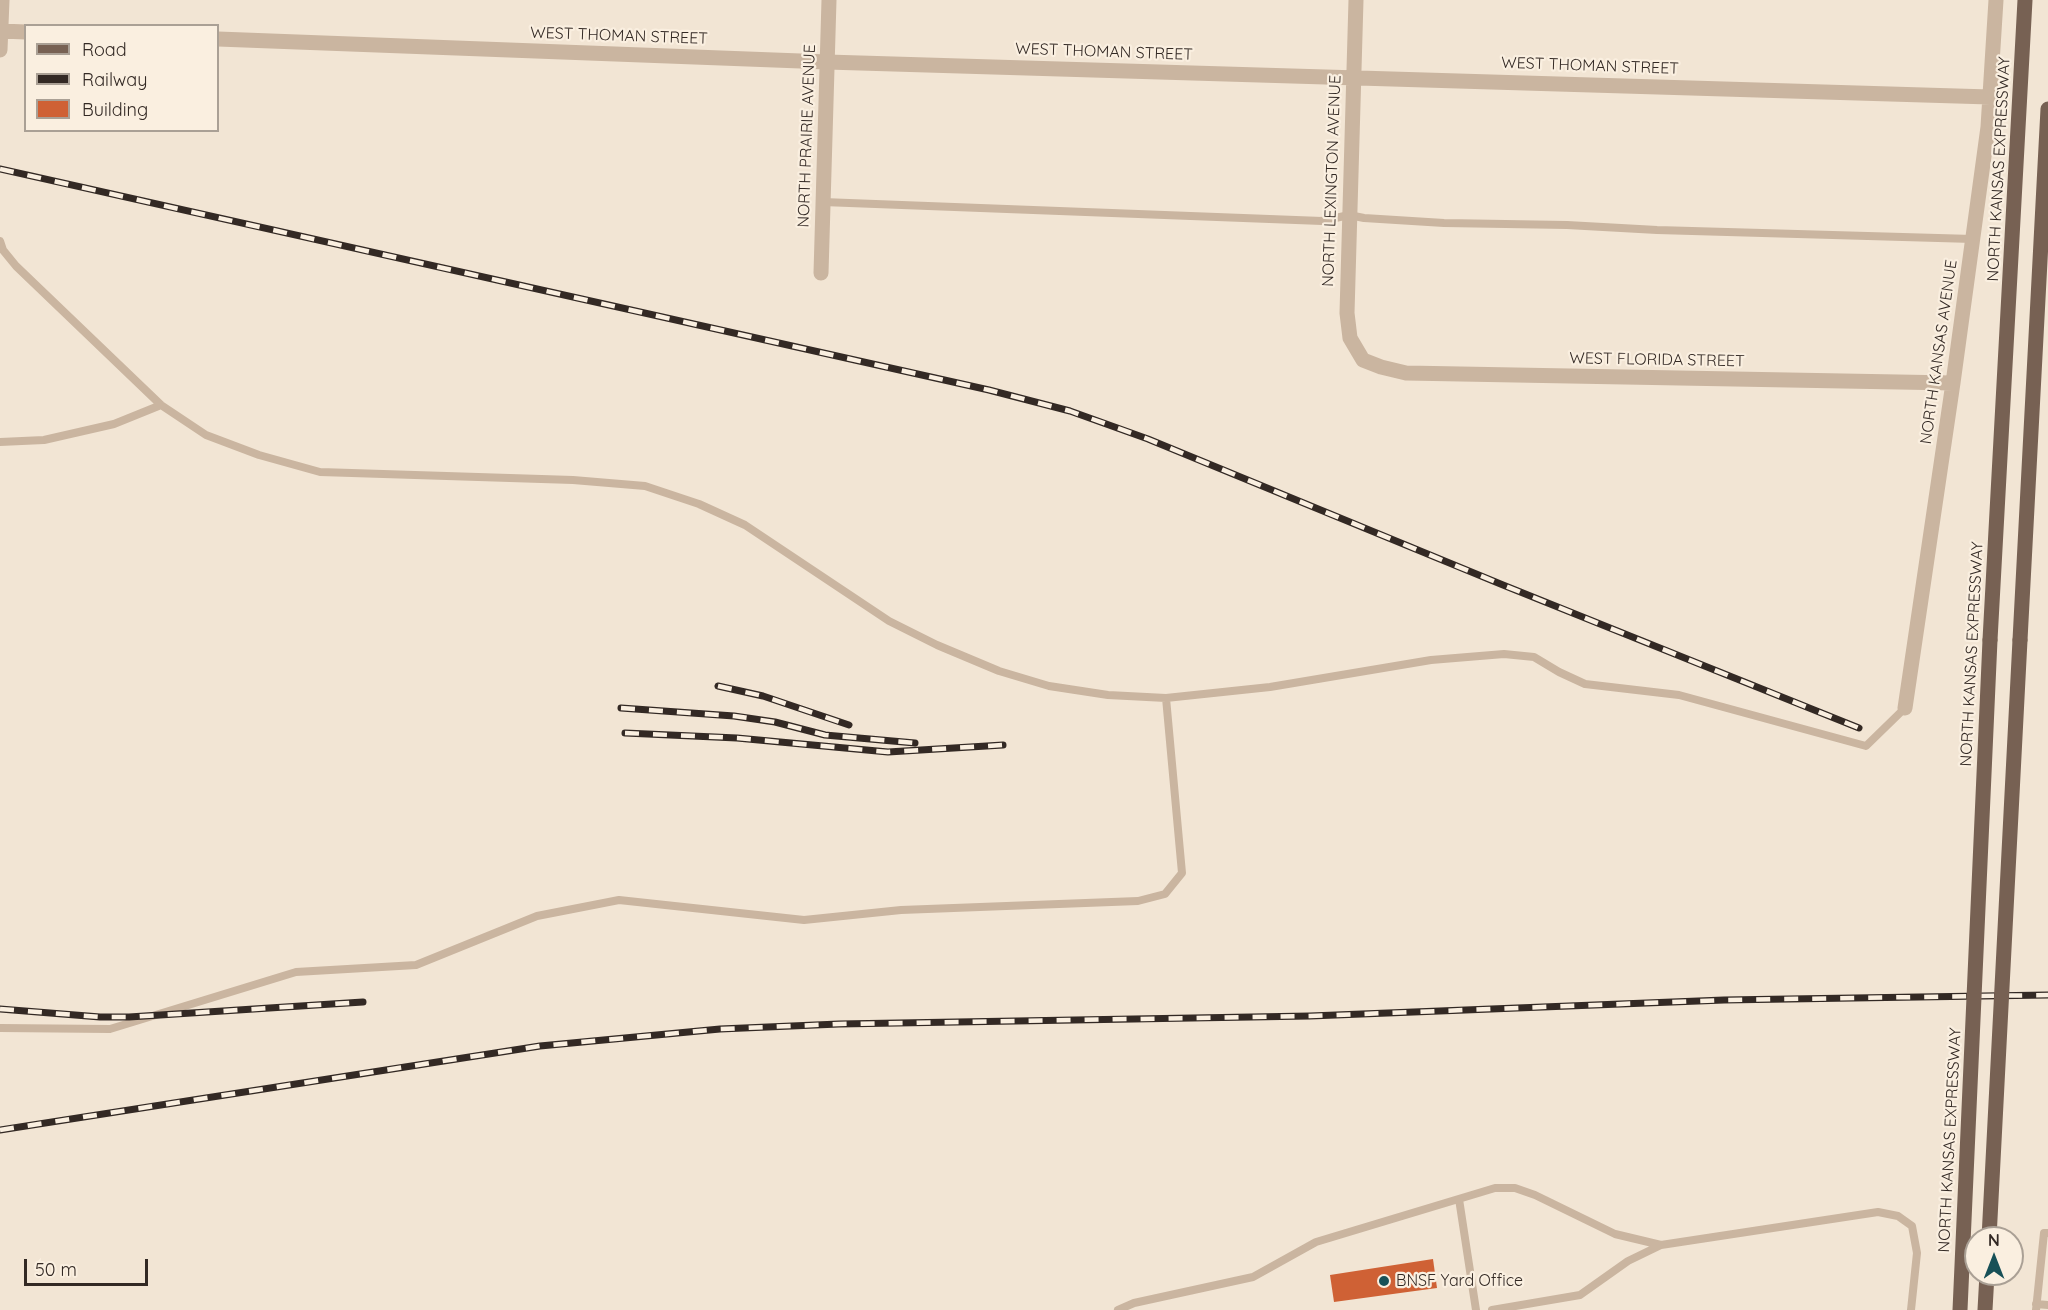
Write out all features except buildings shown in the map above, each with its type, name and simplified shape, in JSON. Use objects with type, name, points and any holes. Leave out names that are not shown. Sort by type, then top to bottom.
[{"type":"main road","name":"NORTH KANSAS EXPRESSWAY","points":[[1960,1310],[1990,640],[2025,0]]},
{"type":"main road","points":[[1990,1226],[2048,109]]},
{"type":"main road","points":[[1985,1310],[1986,1286]]},
{"type":"street","points":[[0,50],[2,0]]},
{"type":"street","name":"NORTH PRAIRIE AVENUE","points":[[821,273],[829,0]]},
{"type":"street","name":"NORTH LEXINGTON AVENUE","points":[[1356,0],[1347,313],[1350,338],[1363,360]]},
{"type":"street","name":"NORTH KANSAS AVENUE","points":[[1905,708],[1973,239],[1990,97],[1996,0]]},
{"type":"street","points":[[2,31],[24,32]]},
{"type":"street","name":"WEST THOMAN STREET","points":[[219,39],[827,62],[1990,97]]},
{"type":"street","name":"WEST FLORIDA STREET","points":[[1363,360],[1406,373],[1953,383]]},
{"type":"lane","points":[[824,202],[1322,221],[1349,215],[1444,223],[1973,239]]},
{"type":"lane","points":[[0,241],[3,250],[16,266],[161,405],[206,435],[259,455],[320,472],[573,480],[645,486],[699,504],[745,525],[889,621],[937,645],[999,671],[1049,686],[1108,695],[1166,698],[1269,687],[1431,660],[1504,654],[1534,657],[1558,672],[1585,684],[1679,695],[1866,746],[1905,708]]},
{"type":"lane","points":[[0,442],[44,440],[114,424],[161,405]]},
{"type":"lane","points":[[0,1028],[110,1029],[296,972],[416,965],[537,916],[619,900],[804,920],[901,910],[1138,901],[1165,894],[1182,873],[1166,698]]},
{"type":"lane","points":[[1118,1310],[1134,1303],[1253,1276],[1316,1242],[1495,1188],[1515,1188],[1535,1195],[1615,1234],[1661,1245]]},
{"type":"lane","points":[[1459,1199],[1476,1310]]},
{"type":"lane","points":[[1492,1310],[1580,1295],[1628,1261],[1661,1245],[1878,1212],[1898,1216],[1912,1226],[1917,1253],[1911,1310]]},
{"type":"lane","points":[[2048,1233],[2044,1233],[2036,1307],[2048,1305]]},
{"type":"railway","points":[[0,169],[989,390],[1070,411],[1148,439],[1859,728]]},
{"type":"railway","points":[[718,686],[763,696],[849,725]]},
{"type":"railway","points":[[621,708],[734,716],[775,722],[825,735],[915,743]]},
{"type":"railway","points":[[625,733],[737,738],[888,752],[1003,745]]},
{"type":"railway","points":[[0,1130],[540,1046],[720,1029],[839,1024],[1310,1016],[1724,1000],[2048,995]]},
{"type":"railway","points":[[0,1009],[129,1017],[363,1002]]},
{"type":"place","name":"BNSF Yard Office","points":[[1384,1281]]}]
